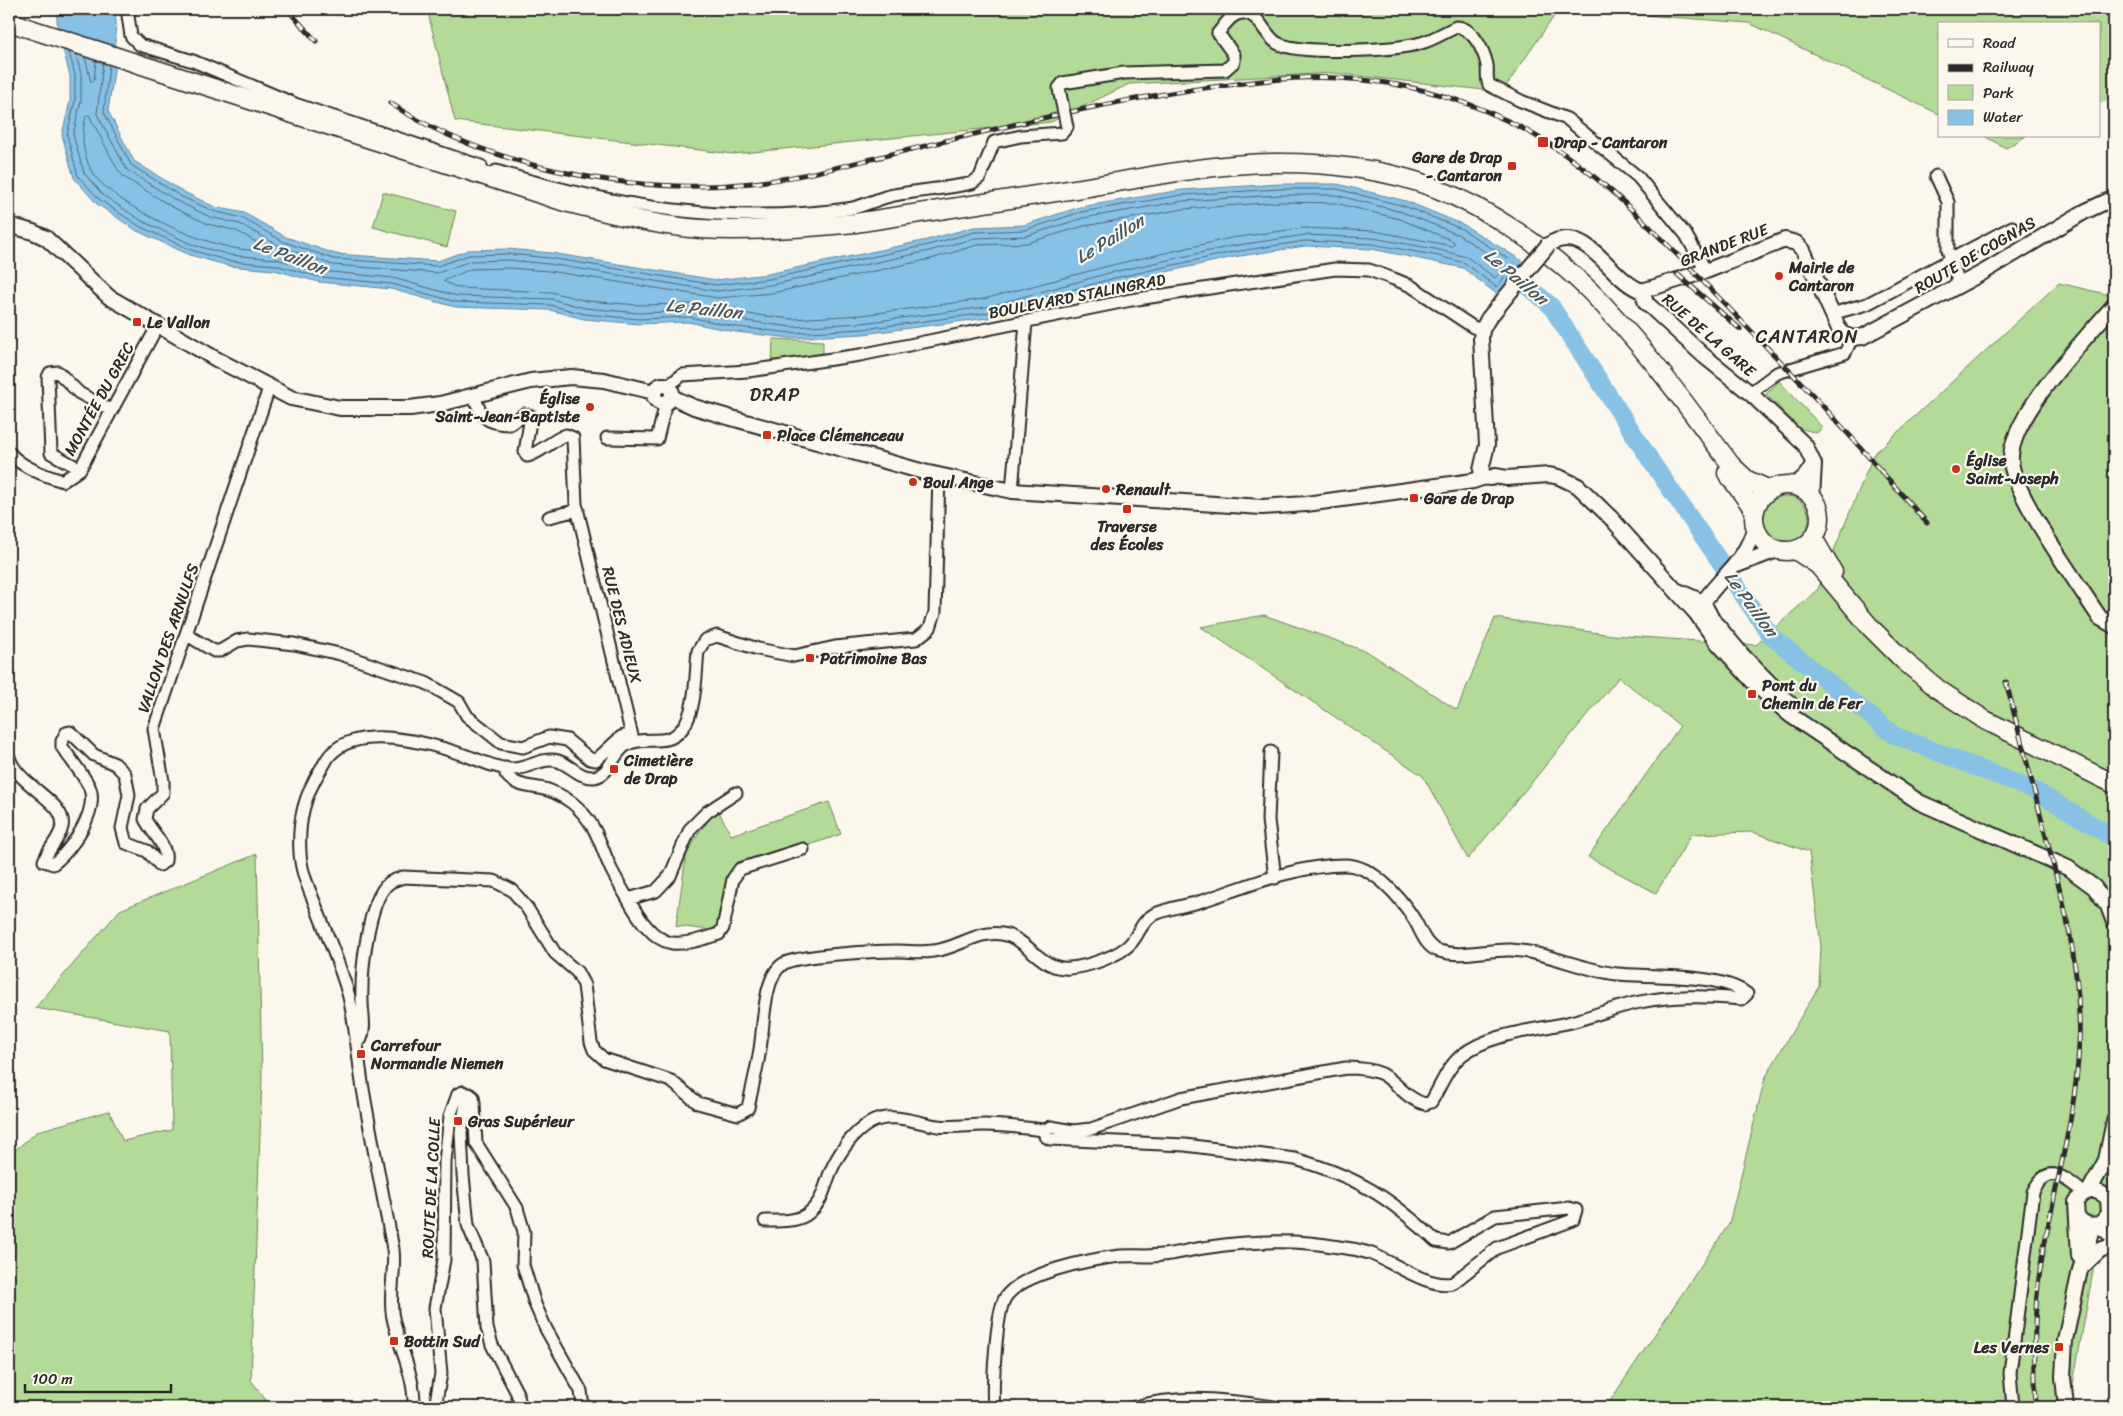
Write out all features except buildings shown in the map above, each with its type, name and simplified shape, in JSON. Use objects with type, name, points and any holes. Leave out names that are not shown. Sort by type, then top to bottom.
[{"type":"main road","points":[[9,22],[49,38],[564,209],[659,231],[696,235],[793,235],[855,230],[1225,173],[1305,171],[1347,175],[1413,186],[1454,197],[1484,213],[1530,242],[1562,267],[1588,290],[1642,347],[1731,466],[1747,480],[1770,490]]},
{"type":"main road","points":[[9,28],[49,38]]},
{"type":"main road","points":[[1413,186],[1475,215],[1500,230],[1541,259],[1583,294],[1637,353],[1754,524],[1763,541],[1772,551],[1795,550],[1813,538],[1818,528],[1820,517],[1812,497],[1799,488],[1791,486],[1770,490],[1763,496],[1754,524]]},
{"type":"main road","points":[[1813,538],[1833,573],[1877,623],[1909,656],[1945,685],[1991,716],[2114,777]]},
{"type":"main road","points":[[1795,550],[1818,565],[1871,628],[1903,660],[1939,690],[1985,720],[2114,784]]},
{"type":"street","points":[[127,9],[130,36],[135,43],[193,61],[295,104],[549,187],[659,210],[772,215],[861,207],[879,198],[972,182],[980,177],[994,142],[1021,136],[1062,133],[1066,127],[1060,94],[1060,85],[1063,83],[1124,73],[1225,70],[1234,62],[1234,55],[1218,33],[1234,14],[1246,12],[1253,16],[1277,43],[1304,48],[1357,51],[1381,50],[1422,43],[1456,27],[1462,27],[1471,34],[1480,47],[1486,64],[1489,85],[1521,101],[1567,119],[1638,177],[1686,235],[1706,272]]},
{"type":"street","points":[[1936,176],[1948,202],[1948,250],[1959,284]]},
{"type":"street","name":"ROUTE DE COGNAS","points":[[1852,338],[1862,337],[1982,273],[2084,212],[2114,198]]},
{"type":"street","points":[[9,225],[46,238],[109,296],[158,325],[269,388],[291,398],[313,403],[357,409],[410,408],[474,396],[531,381],[571,377],[604,380],[654,392],[660,385],[669,395],[694,407],[939,476],[1012,491],[1262,507],[1306,504],[1459,482],[1489,469],[1520,476],[1559,477],[1578,486],[1610,517],[1674,588],[1699,608],[1820,734]]},
{"type":"street","points":[[1831,314],[1867,304],[2012,227]]},
{"type":"street","name":"RUE DE LA GARE","points":[[1485,324],[1548,245],[1561,238],[1579,241],[1630,286],[1642,291],[1646,303],[1704,356],[1750,393],[1805,445],[1814,464]]},
{"type":"street","name":"GRANDE RUE","points":[[1642,291],[1706,272],[1785,240],[1796,243],[1803,250],[1841,333],[1852,338]]},
{"type":"street","name":"BOULEVARD STALINGRAD","points":[[669,395],[682,375],[748,371],[860,355],[1131,300],[1335,269],[1369,270],[1394,279],[1411,286],[1473,327],[1485,324]]},
{"type":"street","points":[[2114,305],[2046,386],[2015,439],[2010,460],[2017,486],[2077,582],[2100,618],[2114,626]]},
{"type":"street","points":[[1012,491],[1026,322]]},
{"type":"street","points":[[1485,324],[1489,469]]},
{"type":"street","name":"MONTÉE DU GREC","points":[[9,452],[27,466],[47,477],[63,481],[80,468],[158,325]]},
{"type":"street","points":[[1750,393],[1777,373],[1845,353],[1852,338]]},
{"type":"street","points":[[80,468],[51,453],[48,377],[50,373],[58,372],[78,393],[111,410]]},
{"type":"street","name":"VALLON DES ARNULFS","points":[[9,757],[18,775],[58,808],[62,817],[63,826],[59,836],[44,861],[53,864],[64,856],[82,829],[92,796],[89,786],[62,747],[62,740],[66,733],[70,732],[94,755],[115,764],[124,774],[130,795],[122,828],[126,843],[148,851],[160,865],[165,861],[166,856],[162,844],[145,819],[147,809],[163,792],[164,781],[154,729],[269,388]]},
{"type":"street","points":[[607,438],[657,438],[669,395]]},
{"type":"street","name":"RUE DES ADIEUX","points":[[474,396],[479,412],[486,420],[510,424],[524,414],[531,416],[524,452],[527,456],[532,456],[556,438],[571,435],[574,438],[574,472],[579,513],[632,738]]},
{"type":"street","points":[[1791,486],[1808,474],[1814,464]]},
{"type":"street","points":[[1812,497],[1814,464]]},
{"type":"street","points":[[187,635],[214,651],[220,652],[237,641],[248,639],[294,644],[340,654],[419,680],[459,702],[467,716],[501,743],[523,747],[549,737],[567,740],[590,759],[596,760],[621,737],[667,739],[674,736],[684,725],[692,710],[698,651],[700,644],[711,636],[724,637],[758,649],[794,656],[835,647],[916,639],[924,634],[930,628],[935,612],[939,476]]},
{"type":"street","points":[[549,517],[579,513]]},
{"type":"street","points":[[1737,565],[1754,524]]},
{"type":"street","points":[[1699,608],[1713,587],[1737,565],[1772,551]]},
{"type":"street","points":[[1713,587],[1715,613],[1727,637]]},
{"type":"street","points":[[1699,608],[1716,641],[1756,685],[1790,715],[1919,802],[2068,868],[2094,887],[2108,906],[2114,922]]},
{"type":"street","name":"ROUTE DE LA COLLE","points":[[414,1407],[412,1380],[392,1316],[394,1256],[349,999],[342,973],[303,873],[300,855],[300,818],[310,786],[330,754],[340,746],[351,741],[379,738],[428,744],[506,768]]},
{"type":"street","points":[[632,738],[621,748],[605,771],[596,776],[582,775],[565,764],[552,760],[512,769],[506,768],[506,774],[513,781],[532,788],[547,790],[564,797],[577,807],[596,832],[610,868],[628,899],[651,932],[671,943],[686,942],[719,934],[723,928],[733,879],[740,869],[803,849]]},
{"type":"street","points":[[1271,752],[1268,820],[1275,878]]},
{"type":"street","points":[[628,899],[656,891],[670,876],[690,829],[707,812],[736,793]]},
{"type":"street","points":[[356,1041],[361,1039],[364,1031],[362,1001],[364,952],[371,920],[382,891],[390,882],[403,877],[494,881],[512,890],[527,908],[555,952],[577,972],[584,985],[591,1042],[594,1050],[604,1058],[671,1082],[698,1104],[738,1114],[748,1108],[760,1047],[767,994],[774,974],[784,964],[815,956],[897,950],[934,951],[978,936],[993,933],[1016,938],[1045,963],[1066,969],[1078,967],[1098,962],[1126,947],[1149,917],[1275,878],[1302,871],[1348,865],[1368,872],[1397,896],[1414,918],[1427,943],[1437,951],[1458,953],[1511,950],[1617,974],[1675,975],[1725,984],[1739,987],[1746,994],[1742,999],[1702,995],[1640,1002],[1568,1023],[1520,1032],[1476,1046],[1461,1055],[1443,1078],[1431,1102],[1425,1104],[1404,1094],[1381,1074],[1370,1070],[1346,1068],[1181,1098],[1091,1129],[1073,1131],[1051,1126],[1045,1130],[985,1125],[938,1126],[918,1120],[890,1118],[872,1122],[858,1132],[845,1147],[830,1173],[820,1202],[814,1208],[805,1215],[794,1219],[765,1220]]},
{"type":"street","points":[[466,1093],[473,1097],[476,1143],[517,1208],[522,1220],[524,1232],[523,1265],[535,1304],[546,1329],[582,1391],[583,1407]]},
{"type":"street","name":"ROUTE DE LA COLLE","points":[[435,1407],[441,1374],[435,1308],[444,1260],[445,1161],[452,1104],[458,1094],[466,1093],[466,1106],[461,1132],[468,1225],[483,1261],[489,1336],[521,1407]]},
{"type":"street","points":[[2106,1160],[2083,1195],[2076,1214],[2079,1219],[2088,1225],[2096,1225],[2112,1220],[2108,1199],[2106,1160],[2114,1121]]},
{"type":"street","points":[[994,1407],[992,1386],[1003,1304],[1016,1287],[1035,1277],[1073,1266],[1120,1256],[1163,1255],[1203,1248],[1273,1241],[1337,1246],[1368,1253],[1423,1279],[1448,1284],[1453,1283],[1497,1248],[1573,1220],[1576,1214],[1576,1210],[1570,1208],[1495,1216],[1448,1243],[1442,1243],[1436,1241],[1406,1213],[1371,1188],[1339,1173],[1303,1161],[1185,1145],[1050,1139],[1045,1136],[1045,1130]]},
{"type":"street","points":[[2013,1407],[2010,1373],[2033,1192],[2038,1181],[2044,1176],[2054,1174],[2063,1176],[2083,1195]]},
{"type":"street","points":[[2083,1195],[2099,1192],[2108,1199]]},
{"type":"street","points":[[2079,1219],[2080,1270]]},
{"type":"street","points":[[2096,1225],[2114,1240]]},
{"type":"street","points":[[2066,1407],[2063,1356],[2080,1270],[2096,1225]]},
{"type":"street","points":[[2080,1270],[2100,1250],[2114,1245]]},
{"type":"street","points":[[1135,1407],[1152,1402],[1186,1399],[1225,1400],[1274,1407]]},
{"type":"green space","points":[[427,9],[1559,9],[1502,92],[1333,73],[1129,84],[1051,122],[733,154],[455,121]]},
{"type":"green space","points":[[1564,9],[2114,9],[2114,98],[2100,103],[2100,22],[1938,22],[1938,114],[1749,23]]},
{"type":"green space","points":[[1988,138],[2023,138],[2006,148]]},
{"type":"green space","points":[[383,192],[456,211],[447,247],[373,227]]},
{"type":"green space","points":[[2059,283],[2114,296],[2114,1152],[2069,1407],[1606,1407],[1729,1224],[1765,1078],[1819,986],[1821,946],[1809,852],[1753,832],[1692,834],[1656,893],[1588,857],[1680,726],[1619,677],[1468,859],[1423,776],[1201,627],[1264,615],[1368,652],[1457,710],[1495,618],[1612,635],[1756,645],[1818,589],[1874,454]]},
{"type":"green space","points":[[773,339],[823,341],[823,356],[772,363]]},
{"type":"green space","points":[[1779,381],[1822,427],[1817,433],[1799,428],[1766,394]]},
{"type":"green space","points":[[1786,496],[1799,500],[1805,506],[1809,519],[1805,532],[1799,538],[1786,542],[1773,538],[1767,532],[1763,519],[1767,506],[1773,500]]},
{"type":"green space","points":[[829,802],[841,834],[758,858],[731,869],[718,931],[676,926],[686,856],[699,832],[718,810],[731,835]]},
{"type":"green space","points":[[257,854],[262,1078],[251,1380],[271,1407],[9,1407],[9,1155],[38,1131],[109,1111],[123,1141],[172,1130],[170,1031],[35,1008],[120,910]]},
{"type":"water","points":[[56,9],[114,9],[116,21],[114,71],[108,111],[134,161],[182,191],[215,207],[244,213],[286,237],[335,254],[438,261],[468,250],[508,249],[551,253],[716,280],[768,274],[927,240],[974,227],[1024,225],[1080,207],[1182,190],[1280,184],[1337,184],[1406,201],[1464,225],[1524,262],[1498,295],[1463,268],[1372,249],[1305,246],[1234,257],[1116,283],[988,318],[863,334],[791,338],[736,332],[688,322],[639,324],[584,319],[550,310],[455,307],[391,289],[319,282],[274,270],[229,266],[190,255],[137,231],[97,204],[74,178],[62,135],[70,101],[70,76],[58,29]]},
{"type":"waterway","name":"Le Paillon","points":[[1507,268],[1551,306],[1651,461],[1771,636],[1894,735],[2036,791],[2114,838]]},
{"type":"railway","points":[[287,9],[316,41]]},
{"type":"railway","points":[[390,103],[429,126],[472,145],[517,160],[564,172],[612,181],[707,186],[770,181],[805,175],[1060,114],[1144,97],[1186,91],[1297,78],[1382,82],[1425,91],[1467,104],[1508,121],[1539,138],[1595,177],[1671,248],[1782,363],[1885,476]]},
{"type":"railway","points":[[1677,274],[1740,329]]},
{"type":"railway","points":[[1881,471],[1927,523]]},
{"type":"railway","points":[[2006,682],[2063,902],[2073,955],[2079,1009],[2077,1073],[2069,1128],[2038,1282],[2035,1336],[2036,1407]]},
{"type":"place","name":"Drap - Cantaron","points":[[1543,142]]},
{"type":"place","name":"Gare de Drap - Cantaron","points":[[1512,166]]},
{"type":"place","name":"Mairie de Cantaron","points":[[1779,276]]},
{"type":"place","name":"Le Vallon","points":[[137,322]]},
{"type":"place","name":"Église Saint-Jean-Baptiste","points":[[590,407]]},
{"type":"place","name":"Place Clémenceau","points":[[767,435]]},
{"type":"place","name":"Église Saint-Joseph","points":[[1956,469]]},
{"type":"place","name":"Boul Ange","points":[[913,482]]},
{"type":"place","name":"Renault","points":[[1106,489]]},
{"type":"place","name":"Gare de Drap","points":[[1414,498]]},
{"type":"place","name":"Traverse des Écoles","points":[[1127,509]]},
{"type":"place","name":"Patrimoine Bas","points":[[810,658]]},
{"type":"place","name":"Pont du Chemin de Fer","points":[[1752,694]]},
{"type":"place","name":"Cimetière de Drap","points":[[614,769]]},
{"type":"place","name":"Carrefour Normandie Niemen","points":[[361,1054]]},
{"type":"place","name":"Gras Supérieur","points":[[458,1121]]},
{"type":"place","name":"Bottin Sud","points":[[394,1341]]},
{"type":"place","name":"Les Vernes","points":[[2059,1347]]},
{"type":"district","name":"CANTARON","points":[[1807,336]]},
{"type":"district","name":"DRAP","points":[[775,394]]}]
